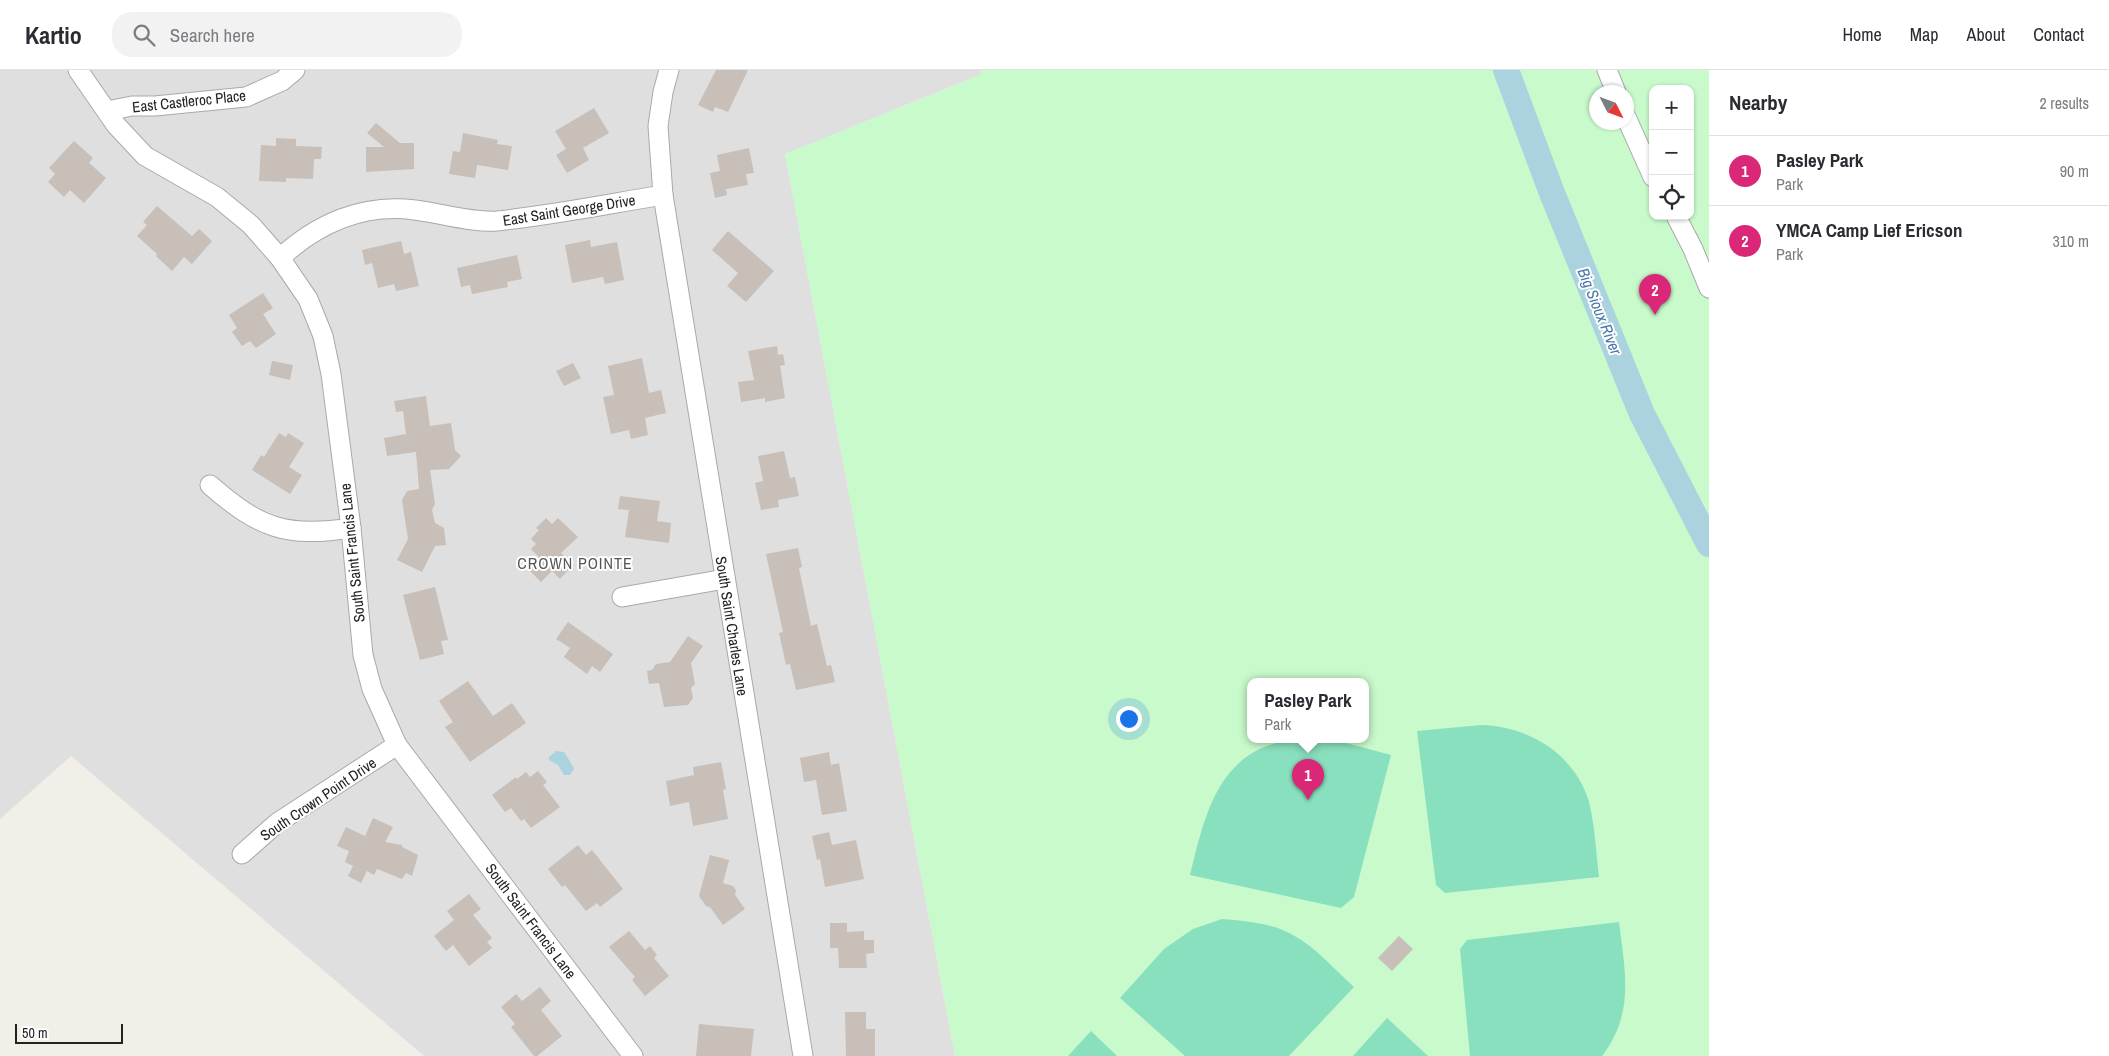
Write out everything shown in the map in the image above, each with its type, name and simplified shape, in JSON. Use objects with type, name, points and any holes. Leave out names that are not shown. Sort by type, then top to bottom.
[{"type":"street","name":"South Saint Francis Lane","points":[[78,70],[116,125],[145,156],[217,197],[251,225],[280,258],[308,299],[323,336],[331,374],[351,528],[363,656],[372,689],[397,745],[633,1056]]},
{"type":"street","name":"East Castleroc Place","points":[[107,110],[132,106],[155,106],[246,97],[282,80],[295,70]]},
{"type":"street","name":"South Saint Charles Lane","points":[[669,70],[663,92],[658,126],[663,195],[803,1056]]},
{"type":"street","points":[[1607,70],[1613,85]]},
{"type":"street","points":[[1632,130],[1652,175]]},
{"type":"street","name":"East Saint George Drive","points":[[280,258],[301,240],[338,219],[373,210],[413,209],[495,221],[663,195]]},
{"type":"street","points":[[1678,220],[1693,249],[1709,288]]},
{"type":"street","points":[[210,485],[232,504],[260,521],[291,531],[318,533],[351,528]]},
{"type":"street","points":[[622,597],[725,579]]},
{"type":"street","name":"South Crown Point Drive","points":[[242,854],[277,823],[397,745]]},
{"type":"shaded area","points":[[0,70],[982,70],[980,75],[785,154],[955,1056],[424,1056],[71,756],[0,819]]},
{"type":"green space","points":[[982,70],[1709,70],[1709,1056],[955,1056],[785,154],[980,75]]},
{"type":"green space","points":[[1481,725],[1516,731],[1532,737],[1561,757],[1573,770],[1589,802],[1599,877],[1445,893],[1436,885],[1417,731]]},
{"type":"green space","points":[[1276,743],[1346,743],[1391,755],[1354,897],[1341,908],[1190,875],[1203,825],[1216,793],[1236,766],[1249,755]]},
{"type":"green space","points":[[1222,919],[1266,925],[1291,934],[1316,952],[1354,987],[1289,1056],[1185,1056],[1120,998],[1164,949],[1193,929]]},
{"type":"green space","points":[[1619,922],[1625,975],[1623,1008],[1612,1040],[1602,1056],[1470,1056],[1460,949],[1467,940]]},
{"type":"green space","points":[[1387,1018],[1428,1056],[1353,1056]]},
{"type":"green space","points":[[1091,1031],[1117,1056],[1068,1056]]},
{"type":"water","points":[[556,751],[564,752],[571,763],[574,769],[570,775],[564,775],[558,765],[549,760],[549,757]]},
{"type":"building","points":[[716,70],[748,70],[728,112],[715,107],[713,112],[698,105]]},
{"type":"building","points":[[594,108],[609,133],[583,148],[589,160],[567,173],[556,155],[566,149],[555,131]]},
{"type":"building","points":[[376,123],[400,143],[414,143],[414,169],[366,172],[366,147],[384,147],[367,133]]},
{"type":"building","points":[[463,133],[498,140],[497,144],[512,146],[508,170],[477,165],[475,178],[449,174],[453,151],[460,152]]},
{"type":"building","points":[[276,138],[296,139],[296,146],[322,147],[321,159],[314,159],[313,179],[286,178],[286,182],[259,181],[261,145],[276,146]]},
{"type":"building","points":[[74,141],[93,158],[89,163],[106,178],[84,203],[70,190],[64,197],[48,182],[55,174],[49,168]]},
{"type":"building","points":[[749,148],[754,173],[746,174],[748,185],[726,189],[727,195],[715,198],[710,173],[720,171],[717,155]]},
{"type":"building","points":[[157,206],[192,236],[199,229],[212,241],[192,264],[184,257],[172,271],[137,236],[147,225],[143,222]]},
{"type":"building","points":[[728,231],[774,271],[746,302],[727,286],[738,273],[712,250]]},
{"type":"building","points":[[590,240],[591,247],[617,242],[624,280],[605,284],[603,277],[572,283],[565,245]]},
{"type":"building","points":[[401,241],[404,254],[411,252],[419,286],[396,291],[394,284],[378,288],[372,263],[365,265],[362,250]]},
{"type":"building","points":[[517,255],[522,279],[507,282],[508,287],[472,294],[470,285],[461,287],[457,268]]},
{"type":"building","points":[[263,293],[273,308],[263,314],[276,334],[256,348],[250,341],[242,346],[232,332],[237,328],[229,315]]},
{"type":"building","points":[[777,346],[778,355],[783,354],[785,365],[780,366],[785,398],[765,402],[765,398],[741,402],[738,382],[754,380],[748,351]]},
{"type":"building","points":[[642,358],[649,393],[661,390],[666,413],[645,418],[648,435],[631,439],[629,430],[611,434],[603,397],[614,395],[608,366]]},
{"type":"building","points":[[272,361],[293,365],[290,380],[269,375]]},
{"type":"building","points":[[573,363],[581,378],[564,386],[556,371]]},
{"type":"building","points":[[426,396],[430,426],[451,423],[455,450],[461,456],[449,469],[430,470],[435,504],[432,510],[435,523],[444,528],[446,545],[435,546],[422,572],[397,560],[408,539],[402,500],[407,491],[419,489],[416,452],[387,456],[384,438],[406,434],[403,411],[396,412],[394,401]]},
{"type":"building","points":[[279,433],[286,437],[288,433],[304,443],[289,467],[302,475],[290,494],[252,470],[261,455],[264,457]]},
{"type":"building","points":[[784,451],[790,478],[795,477],[799,496],[778,500],[779,507],[761,510],[755,483],[763,481],[758,456]]},
{"type":"building","points":[[620,496],[660,501],[657,521],[671,523],[669,543],[625,537],[629,510],[618,509]]},
{"type":"building","points":[[546,518],[552,524],[558,518],[578,537],[561,553],[573,565],[560,579],[552,571],[541,582],[528,569],[539,557],[531,549],[536,544],[531,539],[539,530],[536,528]]},
{"type":"building","points":[[798,548],[802,567],[799,568],[811,626],[817,624],[827,666],[831,665],[835,682],[796,690],[790,664],[786,665],[779,633],[783,632],[766,554]]},
{"type":"building","points":[[435,587],[448,640],[441,641],[444,654],[420,660],[403,595]]},
{"type":"building","points":[[568,622],[613,654],[600,672],[592,666],[587,674],[564,657],[570,648],[556,639]]},
{"type":"building","points":[[688,636],[703,646],[691,663],[695,684],[691,688],[693,698],[688,705],[664,707],[659,683],[649,684],[647,671],[652,670],[656,664],[670,662]]},
{"type":"building","points":[[468,681],[493,716],[512,703],[526,723],[470,762],[445,727],[453,722],[439,701]]},
{"type":"building","points":[[829,752],[831,765],[839,763],[847,811],[822,815],[816,780],[804,782],[800,758]]},
{"type":"building","points":[[721,762],[726,789],[723,790],[728,819],[693,826],[689,802],[670,806],[666,781],[694,775],[693,767]]},
{"type":"building","points":[[538,771],[547,782],[543,785],[560,807],[531,828],[524,819],[521,821],[511,808],[505,812],[492,795],[516,777],[517,779],[526,772],[530,777]]},
{"type":"building","points":[[373,818],[393,827],[385,842],[402,845],[402,847],[418,855],[412,876],[406,873],[402,879],[377,869],[374,875],[367,871],[361,883],[348,876],[353,866],[345,862],[349,851],[337,846],[346,827],[365,836]]},
{"type":"building","points":[[829,832],[832,845],[856,840],[864,879],[825,887],[820,859],[817,860],[812,836]]},
{"type":"building","points":[[578,845],[586,855],[592,850],[623,889],[600,907],[597,903],[586,911],[565,885],[562,887],[548,869]]},
{"type":"building","points":[[710,855],[729,860],[723,883],[733,886],[736,890],[735,895],[745,909],[723,925],[699,896]]},
{"type":"building","points":[[469,894],[481,909],[473,915],[492,938],[487,942],[492,948],[469,966],[453,945],[446,951],[434,936],[454,920],[447,911]]},
{"type":"building","points":[[830,923],[847,923],[847,932],[864,931],[864,940],[874,940],[874,953],[866,954],[867,968],[839,968],[838,948],[830,948]]},
{"type":"building","points":[[629,931],[645,950],[650,946],[657,955],[654,958],[669,976],[645,996],[632,980],[635,977],[609,947]]},
{"type":"building","points":[[1399,936],[1413,949],[1392,971],[1378,958]]},
{"type":"building","points":[[540,987],[551,1001],[541,1010],[562,1036],[537,1056],[534,1056],[511,1027],[515,1024],[501,1007],[516,994],[522,1001]]},
{"type":"building","points":[[845,1012],[866,1012],[866,1029],[875,1029],[875,1056],[846,1056]]},
{"type":"building","points":[[699,1024],[754,1029],[751,1056],[696,1056]]},
{"type":"waterway","name":"Big Sioux River","points":[[1506,70],[1552,193],[1642,414],[1709,544]]},
{"type":"place","name":"YMCA Camp Lief Ericson","points":[[1655,315]]},
{"type":"place","name":"Pasley Park","points":[[1308,800]]},
{"type":"district","name":"CROWN POINTE","points":[[575,563]]}]
